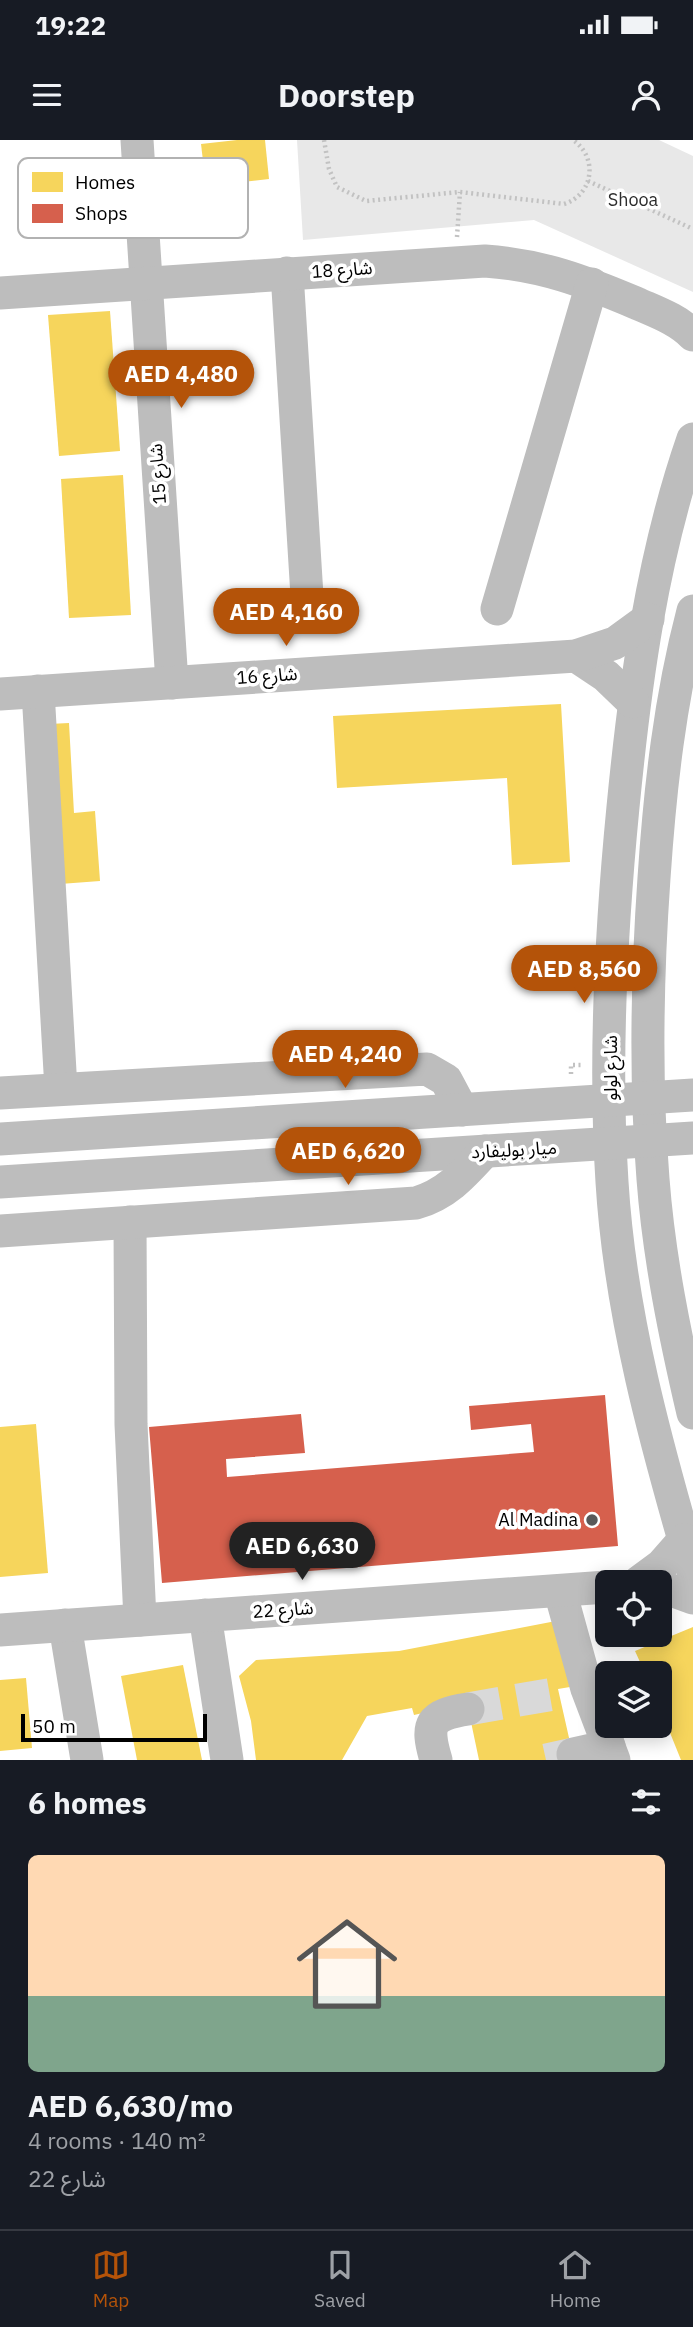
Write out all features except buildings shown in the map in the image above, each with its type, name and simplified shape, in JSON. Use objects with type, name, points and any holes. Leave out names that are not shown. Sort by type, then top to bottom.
[{"type":"street","name":"شارع 15","points":[[137,140],[138,158]]},
{"type":"street","name":"شارع 15","points":[[143,238],[172,683]]},
{"type":"street","name":"شارع 18","points":[[0,293],[454,262],[522,264],[558,271],[687,324]]},
{"type":"street","points":[[287,273],[307,596]]},
{"type":"street","points":[[497,609],[592,285]]},
{"type":"street","name":"شارع لولو","points":[[688,1556],[658,1448],[637,1355],[621,1261],[611,1144],[611,957],[633,702],[665,538],[693,439]]},
{"type":"street","name":"شارع لولو","points":[[693,611],[657,835],[649,950],[649,1098],[661,1249],[693,1413]]},
{"type":"street","name":"شارع 16","points":[[0,694],[576,656],[615,643],[648,619]]},
{"type":"street","points":[[576,656],[606,676],[633,702]]},
{"type":"street","points":[[38,691],[61,1090]]},
{"type":"street","points":[[0,1093],[427,1069],[446,1080],[463,1110]]},
{"type":"street","points":[[0,1139],[693,1095]]},
{"type":"street","name":"ميار بوليفارد","points":[[0,1182],[693,1138]]},
{"type":"street","points":[[0,1231],[416,1203],[430,1199],[455,1184],[485,1151]]},
{"type":"street","points":[[130,1222],[131,1424],[140,1620]]},
{"type":"street","points":[[654,1570],[662,1564],[688,1556]]},
{"type":"street","name":"شارع 22","points":[[0,1630],[595,1588]]},
{"type":"street","points":[[672,1590],[693,1598]]},
{"type":"street","points":[[560,1591],[573,1691],[612,1753]]},
{"type":"street","points":[[205,1615],[228,1760]]},
{"type":"street","points":[[65,1625],[86,1760]]},
{"type":"street","points":[[436,1760],[430,1734],[433,1722],[443,1714],[468,1709]]},
{"type":"street","points":[[573,1754],[612,1753]]},
{"type":"path","points":[[324,140],[328,169],[337,187],[366,201],[460,192],[564,204],[575,200],[584,192],[588,181],[589,167],[585,153],[573,140]]},
{"type":"path","points":[[588,181],[693,229]]},
{"type":"path","points":[[454,262],[460,192]]},
{"type":"green space","name":"Shooa","points":[[297,140],[659,140],[693,156],[693,292],[534,220],[303,240]]},
{"type":"tunnel","points":[[468,1709],[559,1693]]},
{"type":"tunnel","points":[[546,1760],[573,1754]]},
{"type":"place","name":"Al Madina","points":[[592,1520]]}]
